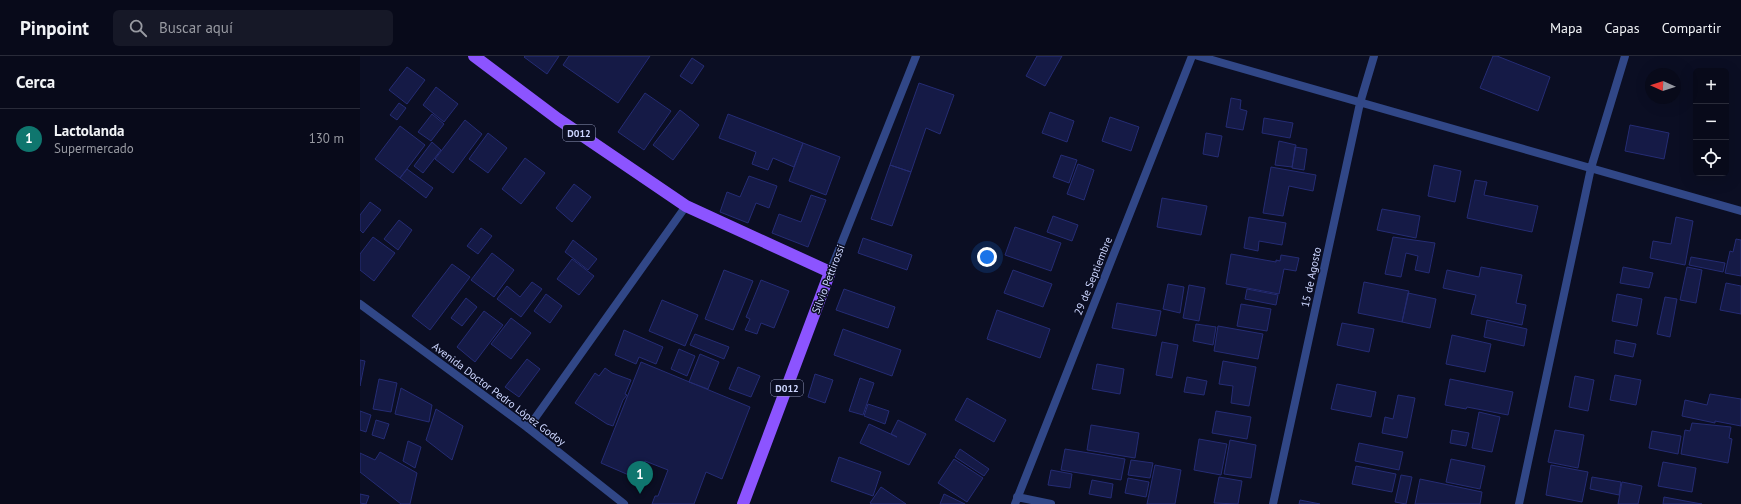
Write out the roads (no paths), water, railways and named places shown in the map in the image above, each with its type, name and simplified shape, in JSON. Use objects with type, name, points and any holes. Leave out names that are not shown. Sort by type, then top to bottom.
[{"type":"main road","name":"D012","points":[[474,56],[558,119],[686,206],[830,272]]},
{"type":"main road","name":"Silvio Pettirossi","points":[[743,504],[830,272]]},
{"type":"street","name":"Silvio Pettirossi","points":[[830,272],[916,56]]},
{"type":"street","name":"29 de Septiembre","points":[[1016,501],[1192,56]]},
{"type":"street","points":[[1198,56],[1741,211]]},
{"type":"street","name":"15 de Agosto","points":[[1273,504],[1360,103],[1374,56]]},
{"type":"street","points":[[1519,504],[1591,168],[1624,56]]},
{"type":"street","points":[[528,428],[686,206]]},
{"type":"street","name":"Avenida Doctor Pedro López Godoy","points":[[360,304],[528,428],[624,504]]},
{"type":"street","points":[[1016,501],[1051,504]]},
{"type":"place","name":"Lactolanda","points":[[640,494]]}]
